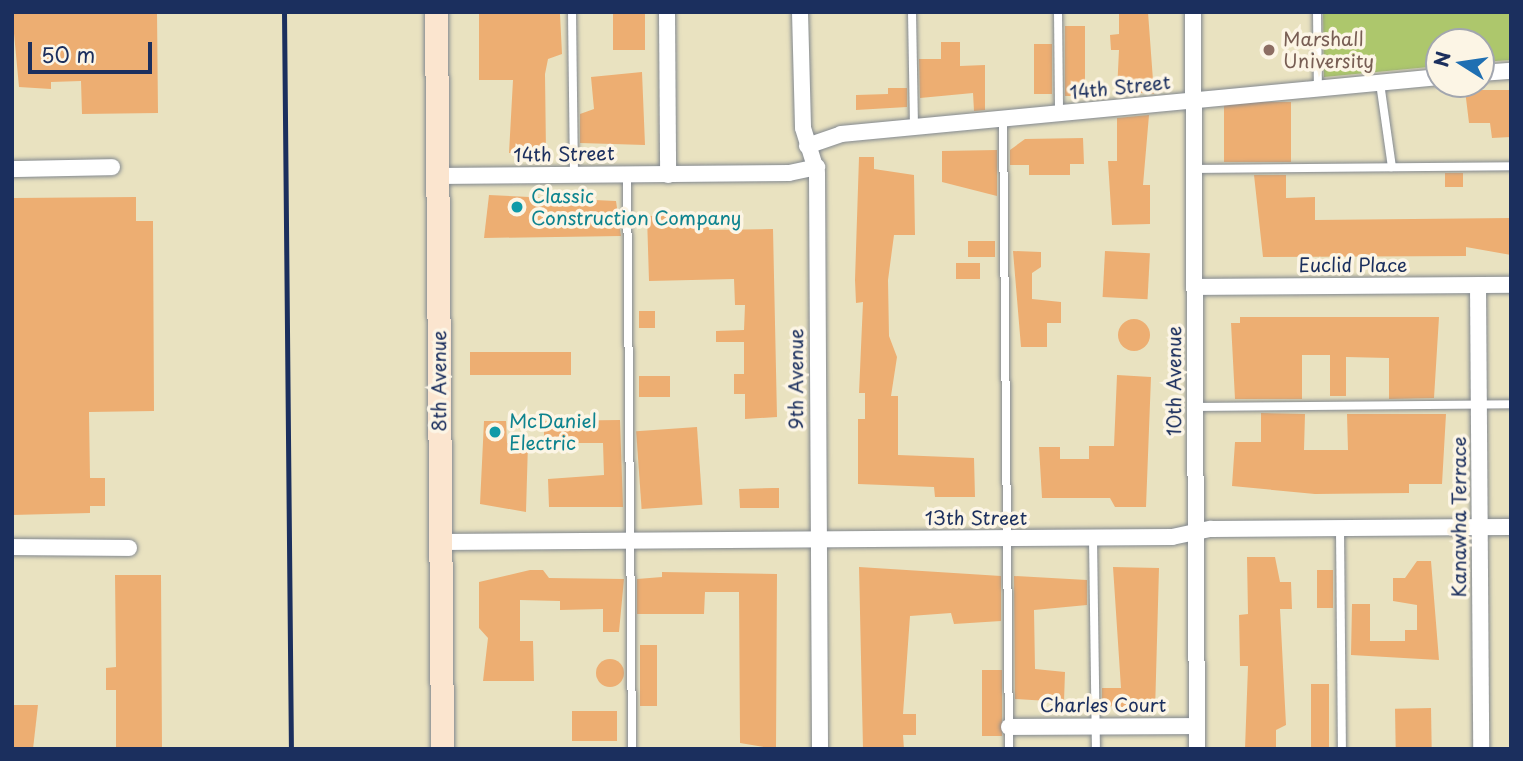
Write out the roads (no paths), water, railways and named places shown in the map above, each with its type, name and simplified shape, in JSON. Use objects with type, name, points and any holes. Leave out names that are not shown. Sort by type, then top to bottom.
[{"type":"main road","name":"8th Avenue","points":[[436,12],[442,749]]},
{"type":"street","points":[[667,12],[668,175]]},
{"type":"street","name":"9th Avenue","points":[[800,12],[807,146],[817,167],[820,749]]},
{"type":"street","name":"10th Avenue","points":[[1193,12],[1198,749]]},
{"type":"street","name":"14th Street","points":[[807,146],[841,134],[1425,78]]},
{"type":"street","points":[[12,169],[112,167]]},
{"type":"street","name":"14th Street","points":[[438,176],[668,175],[817,167]]},
{"type":"street","name":"Kanawha Terrace","points":[[1478,285],[1481,749]]},
{"type":"street","name":"Euclid Place","points":[[1195,287],[1511,285]]},
{"type":"street","name":"13th Street","points":[[440,542],[1093,538],[1196,532],[1511,527]]},
{"type":"street","points":[[12,547],[129,548]]},
{"type":"street","name":"Charles Court","points":[[1009,727],[1197,726]]},
{"type":"lane","points":[[572,12],[574,175]]},
{"type":"lane","points":[[912,12],[914,127]]},
{"type":"lane","points":[[1058,12],[1059,114]]},
{"type":"lane","points":[[1317,12],[1318,89]]},
{"type":"lane","points":[[1380,83],[1392,167]]},
{"type":"lane","points":[[1003,119],[1009,749]]},
{"type":"lane","points":[[1193,169],[1511,166]]},
{"type":"lane","points":[[627,174],[632,749]]},
{"type":"lane","points":[[1196,407],[1511,404]]},
{"type":"lane","points":[[1340,529],[1342,749]]},
{"type":"lane","points":[[1093,538],[1096,749]]},
{"type":"railway","points":[[284,12],[291,749]]},
{"type":"place","name":"Marshall University","points":[[1269,50]]},
{"type":"place","name":"Classic Construction Company","points":[[517,207]]},
{"type":"place","name":"McDaniel Electric","points":[[495,432]]}]
